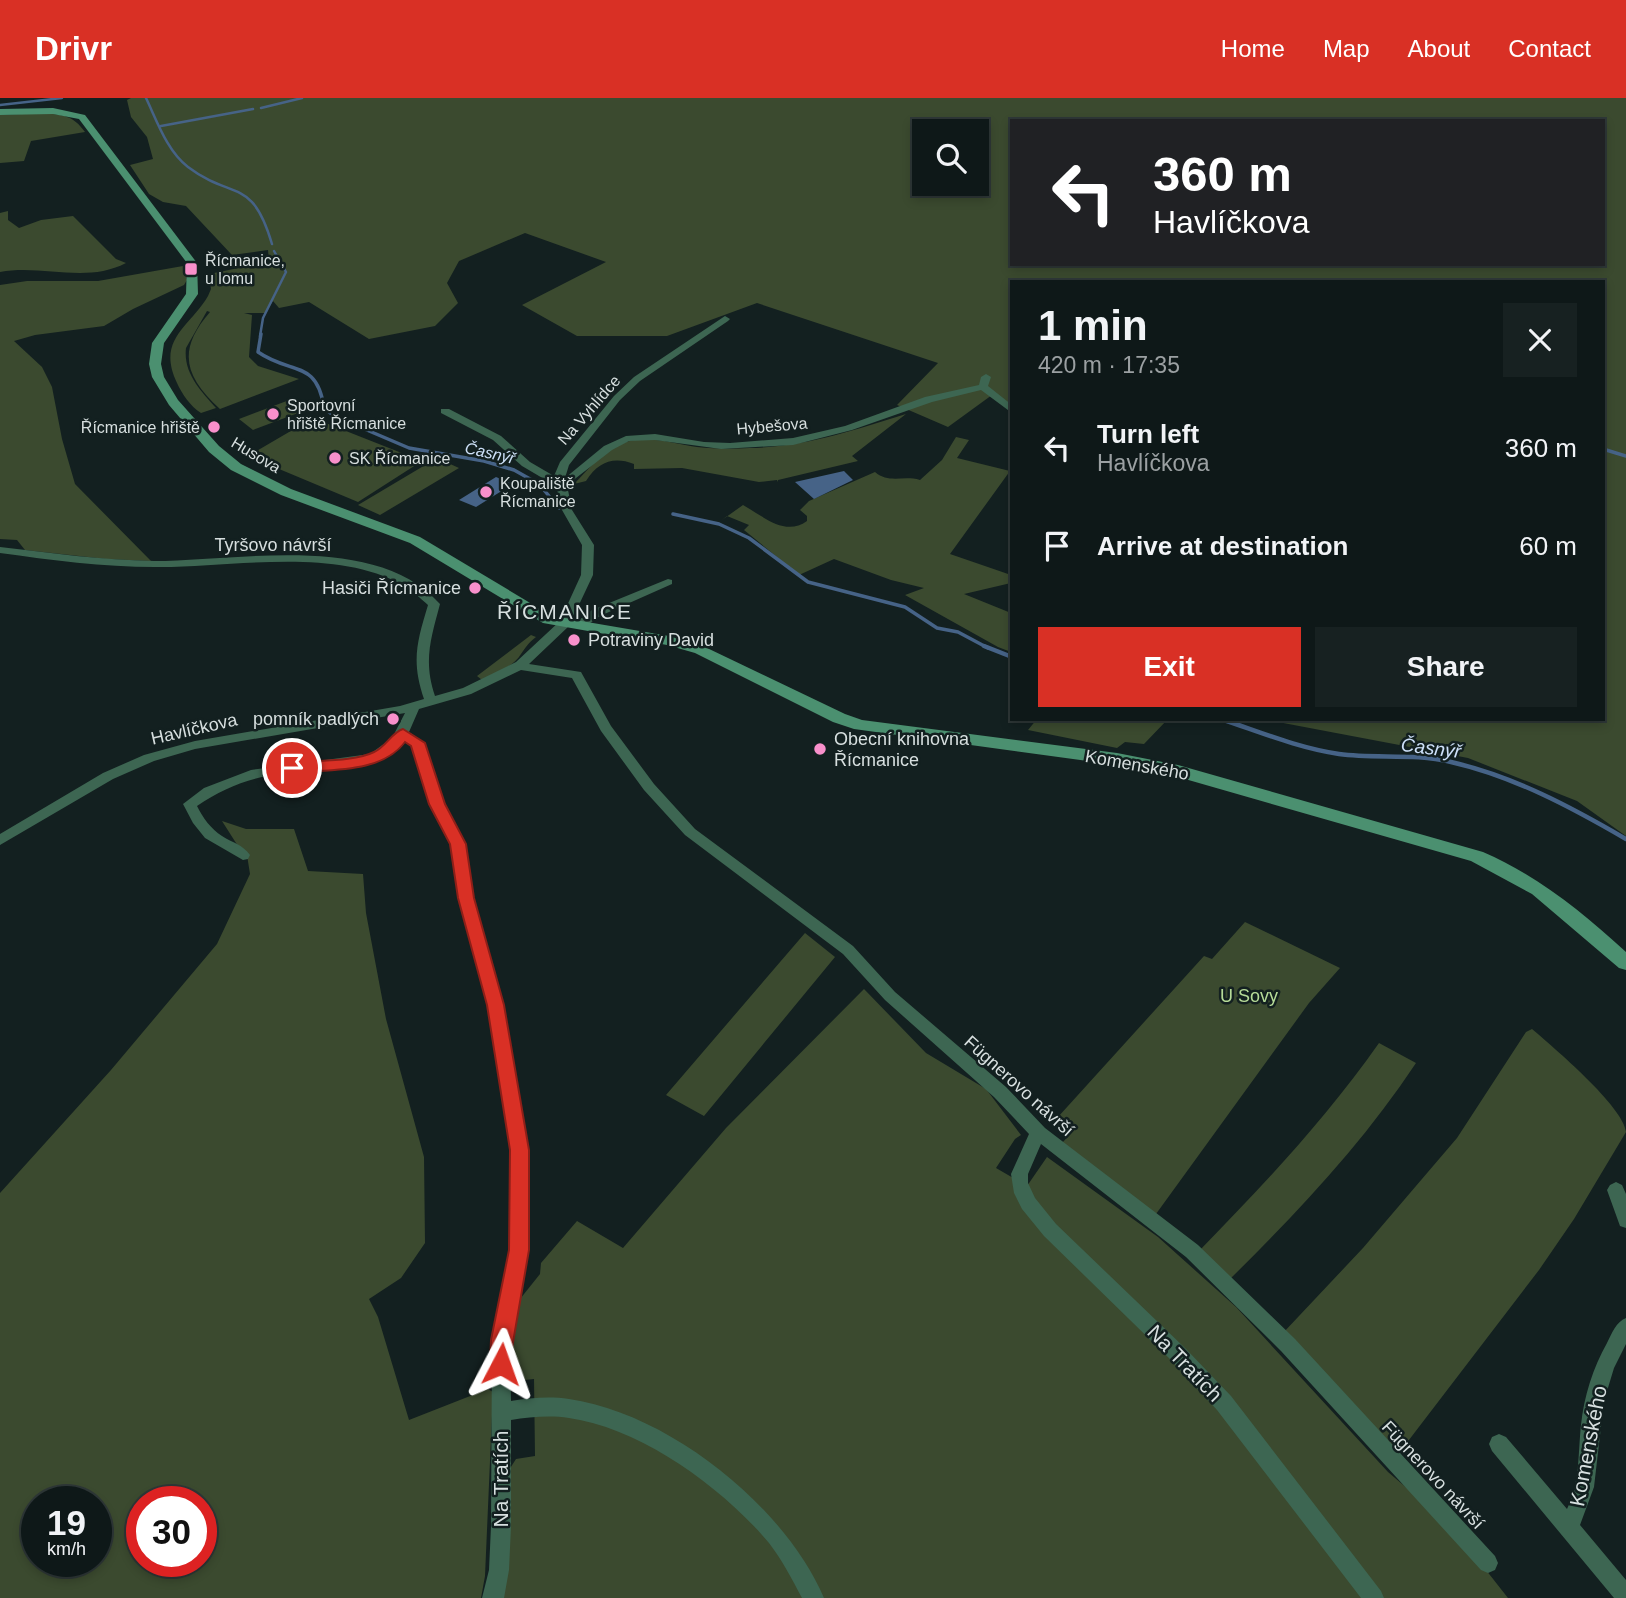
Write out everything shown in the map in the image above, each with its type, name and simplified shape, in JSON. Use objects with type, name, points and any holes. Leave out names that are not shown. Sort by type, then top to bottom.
[{"type":"main road","name":"Husova","points":[[0,112],[53,111],[82,117],[192,263],[192,295],[158,343],[155,364],[165,390],[214,449],[236,467],[265,483],[415,540],[533,613],[572,624]]},
{"type":"main road","name":"Komenského","points":[[572,624],[669,641],[700,650],[840,718],[862,726],[1117,759],[1178,771],[1464,852],[1505,868],[1540,888],[1626,963]]},
{"type":"street","name":"Na Vyhlídce","points":[[561,484],[559,475],[564,464],[617,398],[637,379],[725,319]]},
{"type":"street","name":"Hybešova","points":[[561,484],[573,478],[603,450],[634,437],[659,436],[703,445],[727,446],[818,438],[855,428],[924,401],[985,382],[1010,408]]},
{"type":"street","points":[[445,411],[497,438],[526,464],[561,484],[568,510],[586,539],[588,553],[586,578],[572,624]]},
{"type":"street","name":"Tyršovo návrší","points":[[0,550],[87,561],[155,565],[322,561],[359,564],[392,573],[425,593],[434,604],[422,648],[423,678],[430,701]]},
{"type":"street","points":[[572,624],[668,582]]},
{"type":"street","name":"Havlíčkova","points":[[0,840],[108,776],[164,753],[414,706],[467,691],[520,665],[572,624]]},
{"type":"street","name":"Fügnerovo návrší","points":[[520,665],[534,671],[569,672],[577,676],[592,705],[649,787],[690,832],[848,950],[890,996],[938,1041],[990,1083],[1039,1133],[1174,1236],[1258,1314],[1488,1563]]},
{"type":"street","points":[[243,855],[232,843],[218,841],[195,818],[190,804],[225,783],[268,770],[364,761],[378,757],[392,749],[403,734],[414,706]]},
{"type":"street","points":[[403,734],[418,743],[437,804],[458,844],[466,898],[495,1005],[520,1150],[519,1250],[501,1340],[500,1412]]},
{"type":"street","name":"Na Tratích","points":[[1039,1133],[1019,1169],[1020,1184],[1032,1209],[1224,1403],[1374,1598]]},
{"type":"street","points":[[1616,1190],[1626,1220]]},
{"type":"street","name":"Komenského","points":[[1567,1527],[1579,1509],[1583,1494],[1592,1410],[1601,1378],[1612,1349],[1626,1326]]},
{"type":"street","name":"Na Tratích","points":[[493,1598],[499,1570],[501,1526],[500,1412],[533,1407],[578,1410],[604,1417],[649,1438],[699,1468],[761,1521],[790,1556],[813,1598]]},
{"type":"street","name":"Komenského","points":[[1499,1444],[1626,1596]]},
{"type":"green space","points":[[131,98],[1626,98],[1626,836],[1577,801],[1468,758],[1273,721],[1605,721],[1605,280],[1010,280],[1010,406],[992,395],[948,427],[897,405],[938,363],[757,303],[667,336],[577,336],[522,305],[606,262],[525,233],[459,261],[447,283],[458,303],[435,326],[369,339],[309,302],[279,308],[273,301],[265,313],[244,313],[252,315],[249,357],[258,366],[299,379],[220,409],[199,385],[189,362],[193,339],[210,312],[207,311],[186,348],[190,373],[216,408],[201,413],[187,400],[177,383],[170,355],[173,344],[208,296],[211,289],[209,274],[269,262],[268,250],[232,255],[186,206],[163,202],[149,194],[130,165],[153,159],[147,137],[131,117],[127,100]]},
{"type":"green space","points":[[43,113],[67,117],[85,132],[31,141],[24,161],[0,163],[0,115]]},
{"type":"green space","points":[[8,211],[8,220],[19,228],[41,220],[73,216],[116,259],[126,263],[95,272],[0,272],[0,213]]},
{"type":"green space","points":[[183,266],[187,280],[184,285],[104,326],[35,335],[14,341],[42,367],[52,387],[62,439],[75,484],[151,561],[25,550],[17,540],[0,539],[0,285],[27,281],[98,281]]},
{"type":"green space","name":"Sportovní hřiště Řícmanice","points":[[292,399],[306,410],[253,430],[239,419]]},
{"type":"green space","points":[[906,414],[852,456],[858,461],[778,482],[759,482],[682,468],[634,469],[634,464],[613,461],[601,465],[586,481],[574,484],[609,450],[632,440],[697,447],[770,447],[829,437]]},
{"type":"green space","name":"SK Řícmanice","points":[[313,418],[422,461],[358,502],[248,456]]},
{"type":"green space","points":[[956,437],[969,440],[957,458],[1010,471],[950,554],[1010,575],[1010,583],[964,594],[1010,613],[1010,652],[905,595],[924,588],[891,580],[834,559],[799,575],[744,530],[749,525],[727,516],[743,505],[782,526],[799,525],[807,521],[807,516],[800,510],[809,501],[875,472],[886,478],[920,480],[942,460]]},
{"type":"green space","name":"SK Řícmanice","points":[[437,458],[459,468],[380,515],[358,505]]},
{"type":"green space","points":[[531,635],[536,637],[509,666],[482,680],[477,676]]},
{"type":"green space","points":[[1035,721],[1166,721],[1144,744],[1125,742],[1117,748],[1028,730]]},
{"type":"green space","points":[[222,821],[246,829],[294,829],[308,871],[363,874],[366,913],[386,1019],[424,1157],[425,1243],[401,1278],[369,1299],[378,1317],[409,1420],[488,1389],[493,1392],[485,1576],[481,1598],[0,1598],[0,1193],[111,1070],[217,944],[250,874],[247,855]]},
{"type":"green space","name":"U Sovy","points":[[1245,922],[1340,968],[1309,1003],[1156,1214],[1062,1143],[1075,1129],[1058,1117],[1204,956],[1212,959]]},
{"type":"green space","points":[[805,933],[835,957],[704,1116],[666,1095]]},
{"type":"green space","points":[[864,989],[926,1053],[986,1089],[1021,1135],[1015,1139],[996,1168],[1027,1186],[1047,1157],[1158,1237],[1236,1307],[1388,1472],[1435,1512],[1464,1542],[1508,1598],[501,1598],[507,1473],[516,1459],[535,1456],[534,1379],[516,1381],[504,1371],[512,1309],[540,1274],[541,1263],[577,1221],[623,1248],[726,1128]]},
{"type":"green space","points":[[1532,1029],[1601,1093],[1622,1121],[1626,1132],[1574,1219],[1539,1270],[1399,1453],[1283,1333],[1363,1248],[1457,1138],[1526,1032]]},
{"type":"green space","points":[[1379,1043],[1416,1063],[1396,1093],[1329,1176],[1230,1279],[1200,1250],[1316,1125]]},
{"type":"water","points":[[844,471],[853,480],[814,499],[795,482]]},
{"type":"water","name":"Koupaliště Řícmanice","points":[[496,477],[513,484],[476,507],[459,500]]},
{"type":"waterway","points":[[0,105],[62,98]]},
{"type":"waterway","name":"Časnýř","points":[[146,98],[174,153],[188,167],[204,177],[248,199],[257,208],[272,244]]},
{"type":"waterway","points":[[261,108],[302,98]]},
{"type":"waterway","points":[[161,126],[253,109]]},
{"type":"waterway","name":"Časnýř","points":[[260,336],[263,318],[286,272],[274,251]]},
{"type":"waterway","name":"Časnýř","points":[[261,334],[258,352],[309,375],[321,392],[324,408],[334,416],[409,448],[484,461],[514,470],[539,484],[559,508]]},
{"type":"waterway","points":[[1605,450],[1626,456]]},
{"type":"waterway","name":"Časnýř","points":[[673,514],[719,524],[749,538],[808,582],[905,607],[937,628],[958,632],[985,646]]},
{"type":"waterway","name":"Časnýř","points":[[985,646],[1010,656]]},
{"type":"waterway","name":"Časnýř","points":[[1227,721],[1309,748],[1339,754],[1437,759],[1474,768],[1541,794],[1626,839]]},
{"type":"place","name":"Řícmanice, u lomu","points":[[191,269]]},
{"type":"place","name":"Sportovní hřiště Řícmanice","points":[[273,414]]},
{"type":"place","name":"Řícmanice hřiště","points":[[214,427]]},
{"type":"place","name":"SK Řícmanice","points":[[335,458]]},
{"type":"place","name":"Koupaliště Řícmanice","points":[[486,492]]},
{"type":"place","name":"Hasiči Řícmanice","points":[[475,588]]},
{"type":"place","name":"Potraviny David","points":[[574,640]]},
{"type":"place","name":"pomník padlých","points":[[393,719]]},
{"type":"place","name":"Obecní knihovna Řícmanice","points":[[820,749]]},
{"type":"district","name":"ŘÍCMANICE","points":[[565,611]]},
{"type":"route","points":[[292,768],[364,761],[378,757],[392,749],[403,734],[418,743],[437,804],[458,844],[466,898],[495,1005],[520,1150],[519,1250],[501,1340],[501,1364]]}]
